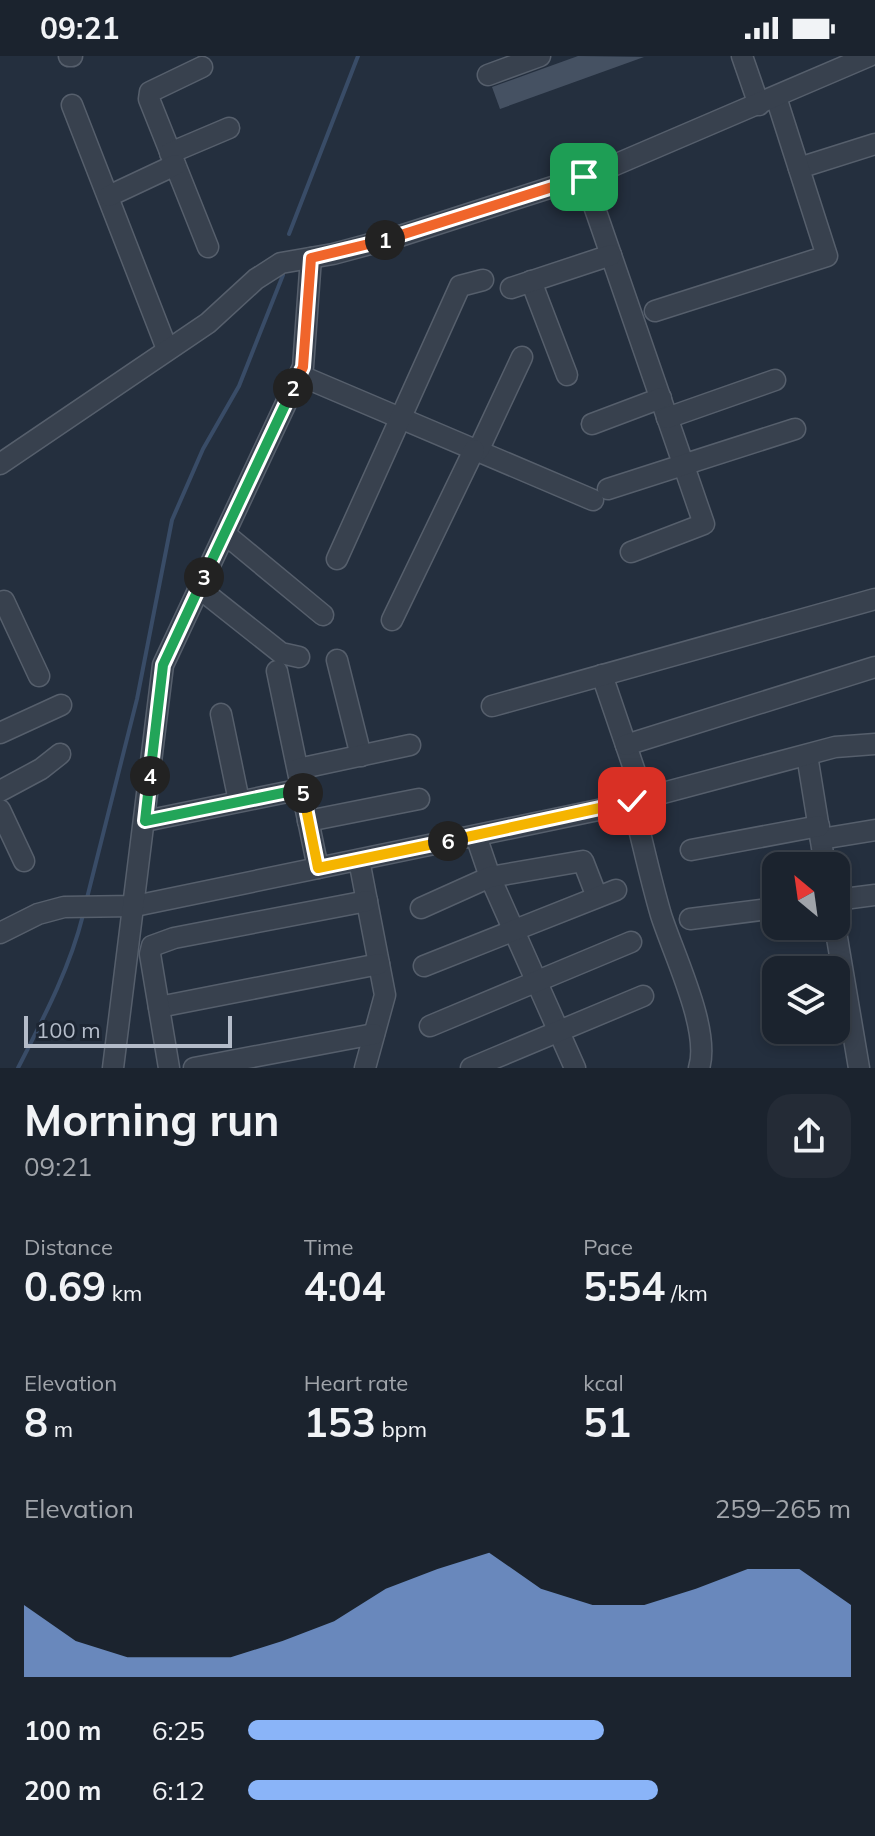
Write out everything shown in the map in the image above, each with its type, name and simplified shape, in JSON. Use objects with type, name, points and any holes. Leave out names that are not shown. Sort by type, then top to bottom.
[{"type":"street","points":[[488,75],[540,56]]},
{"type":"street","points":[[655,311],[827,256],[799,168],[768,101],[742,56]]},
{"type":"street","points":[[0,464],[208,323],[256,279],[281,263],[400,236],[584,177],[869,56]]},
{"type":"street","points":[[202,67],[150,92],[149,99],[208,247]]},
{"type":"street","points":[[72,105],[167,349]]},
{"type":"street","points":[[109,196],[229,128]]},
{"type":"street","points":[[799,168],[875,144]]},
{"type":"street","points":[[584,177],[704,524],[631,552]]},
{"type":"street","points":[[511,288],[611,255]]},
{"type":"street","points":[[113,1068],[163,665],[303,367],[311,258]]},
{"type":"street","points":[[337,559],[460,286],[483,280]]},
{"type":"street","points":[[531,281],[567,375]]},
{"type":"street","points":[[392,620],[522,357]]},
{"type":"street","points":[[299,375],[476,450],[600,494],[795,429]]},
{"type":"street","points":[[592,424],[775,380]]},
{"type":"street","points":[[225,534],[323,615]]},
{"type":"street","points":[[199,588],[281,653],[299,657]]},
{"type":"street","points":[[9,599],[39,676]]},
{"type":"street","points":[[492,706],[875,599]]},
{"type":"street","points":[[337,660],[361,756]]},
{"type":"street","points":[[626,745],[875,667]]},
{"type":"street","points":[[277,671],[318,868]]},
{"type":"street","points":[[602,675],[626,745],[662,917],[690,996],[703,1055],[699,1068]]},
{"type":"street","points":[[0,733],[61,705]]},
{"type":"street","points":[[221,714],[239,801]]},
{"type":"street","points":[[0,933],[38,914],[64,907],[135,906],[638,800],[835,747],[875,744]]},
{"type":"street","points":[[145,821],[239,801],[361,756],[410,745]]},
{"type":"street","points":[[0,791],[41,769],[60,754]]},
{"type":"street","points":[[807,755],[823,852]]},
{"type":"street","points":[[308,821],[419,799]]},
{"type":"street","points":[[0,810],[24,861]]},
{"type":"street","points":[[691,850],[820,832],[875,830]]},
{"type":"street","points":[[476,836],[490,877],[575,1068]]},
{"type":"street","points":[[359,860],[385,995],[365,1068]]},
{"type":"street","points":[[421,908],[490,877],[583,861],[607,894],[424,966]]},
{"type":"street","points":[[850,898],[875,895]]},
{"type":"street","points":[[169,1068],[150,954],[152,946],[367,901]]},
{"type":"street","points":[[690,919],[762,910]]},
{"type":"street","points":[[837,940],[859,1068]]},
{"type":"street","points":[[430,1026],[631,942]]},
{"type":"street","points":[[159,1007],[379,964]]},
{"type":"street","points":[[471,1068],[643,996]]},
{"type":"street","points":[[194,1068],[374,1034]]},
{"type":"building","points":[[578,56],[644,57],[500,109],[492,87]]},
{"type":"waterway","points":[[289,234],[358,56]]},
{"type":"waterway","points":[[87,898],[137,699],[172,520],[203,449],[239,386],[283,275]]},
{"type":"waterway","points":[[18,1068],[63,974],[83,915]]},
{"type":"route","points":[[584,177],[400,236],[311,258],[303,367],[163,665],[145,821],[302,789],[318,868],[632,801]]}]
